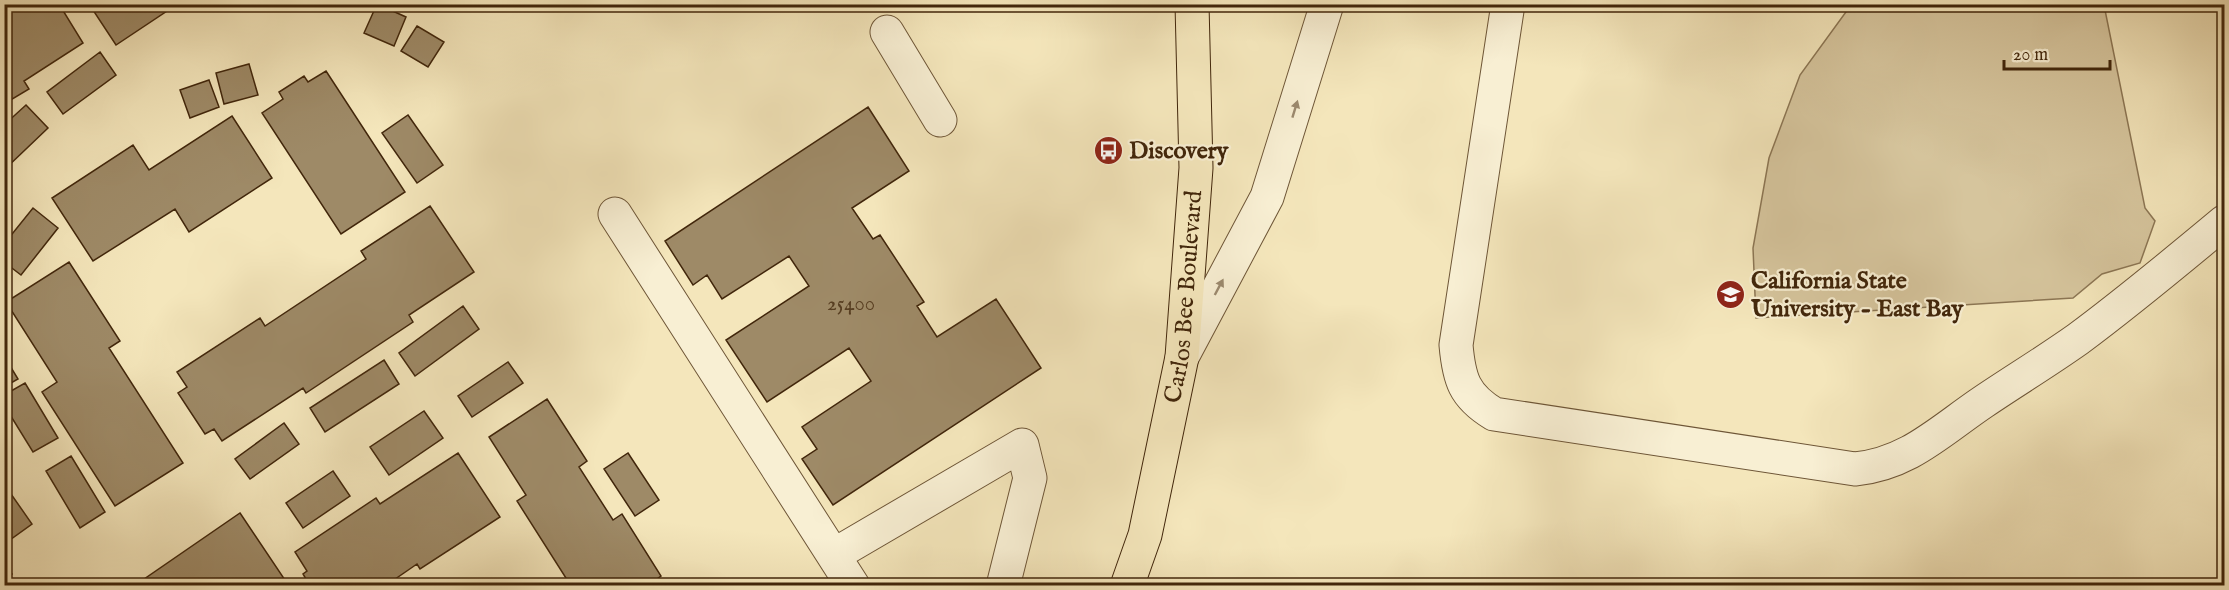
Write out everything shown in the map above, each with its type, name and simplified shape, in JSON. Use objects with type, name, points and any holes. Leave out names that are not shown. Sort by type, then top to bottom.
[{"type":"main road","name":"Carlos Bee Boulevard","points":[[1127,585],[1145,535],[1182,357],[1196,168],[1192,4]]},
{"type":"street","points":[[1182,357],[1267,197],[1327,4]]},
{"type":"street","points":[[1508,4],[1456,345],[1458,366],[1465,389],[1478,405],[1494,414],[1855,469],[1875,467],[1895,461],[1939,434],[2077,339],[2224,222]]},
{"type":"street","points":[[887,32],[940,120]]},
{"type":"street","points":[[615,214],[853,585]]},
{"type":"street","points":[[834,555],[1022,446],[1030,478],[1004,585]]},
{"type":"shaded area","points":[[1851,5],[2104,5],[2145,208],[2155,221],[2140,263],[2102,274],[2073,298],[1756,318],[1753,248],[1769,158],[1800,75]]},
{"type":"building","points":[[14,4],[59,4],[83,43],[24,81],[29,89],[4,104],[4,11]]},
{"type":"building","points":[[89,4],[171,4],[173,7],[116,45]]},
{"type":"building","points":[[377,4],[406,17],[394,46],[364,33]]},
{"type":"building","points":[[417,26],[444,42],[428,67],[401,51]]},
{"type":"building","points":[[100,52],[116,75],[63,114],[47,92]]},
{"type":"building","points":[[249,64],[258,95],[224,104],[216,73]]},
{"type":"building","points":[[326,71],[405,192],[341,234],[262,113],[283,99],[279,92],[304,76],[308,82]]},
{"type":"building","points":[[209,80],[219,107],[190,118],[180,90]]},
{"type":"building","points":[[26,105],[48,128],[4,170],[4,125]]},
{"type":"building","points":[[868,107],[909,171],[852,208],[873,239],[880,235],[924,302],[917,306],[937,337],[996,299],[1041,368],[833,505],[802,459],[817,449],[802,427],[871,381],[849,348],[767,402],[726,340],[809,286],[789,256],[722,299],[707,275],[693,285],[665,241]]},
{"type":"building","points":[[408,115],[443,165],[417,183],[382,133]]},
{"type":"building","points":[[232,116],[272,178],[189,232],[175,209],[93,261],[52,198],[133,145],[149,170]]},
{"type":"building","points":[[430,206],[474,272],[409,315],[413,322],[306,393],[303,388],[222,441],[214,429],[205,434],[178,393],[187,387],[177,372],[260,318],[265,326],[366,259],[361,251]]},
{"type":"building","points":[[33,208],[58,228],[21,275],[4,262],[4,244]]},
{"type":"building","points":[[69,262],[120,341],[109,348],[183,463],[115,506],[42,392],[57,382],[6,302]]},
{"type":"building","points":[[463,306],[479,329],[415,376],[399,353]]},
{"type":"building","points":[[4,356],[18,379],[4,387]]},
{"type":"building","points":[[384,360],[399,384],[325,432],[310,408]]},
{"type":"building","points":[[508,362],[523,383],[472,417],[458,396]]},
{"type":"building","points":[[25,383],[58,438],[33,452],[4,405],[4,395]]},
{"type":"building","points":[[547,399],[587,461],[579,467],[613,520],[622,514],[661,576],[647,586],[571,586],[517,501],[526,495],[489,437]]},
{"type":"building","points":[[424,411],[443,438],[389,475],[370,447]]},
{"type":"building","points":[[284,423],[299,444],[250,479],[235,459]]},
{"type":"building","points":[[458,453],[500,517],[420,569],[417,564],[385,586],[310,586],[303,574],[307,571],[295,552],[376,498],[380,504]]},
{"type":"building","points":[[628,453],[659,500],[635,516],[604,469]]},
{"type":"building","points":[[71,456],[105,512],[80,528],[46,471]]},
{"type":"building","points":[[333,471],[350,496],[303,528],[286,503]]},
{"type":"building","points":[[4,484],[32,524],[7,542],[4,539]]},
{"type":"building","points":[[240,513],[287,583],[283,586],[134,586]]},
{"type":"building","points":[[4,562],[12,574],[4,579]]},
{"type":"place","name":"Discovery","points":[[1108,151]]},
{"type":"place","name":"California State University - East Bay","points":[[1730,295]]}]
